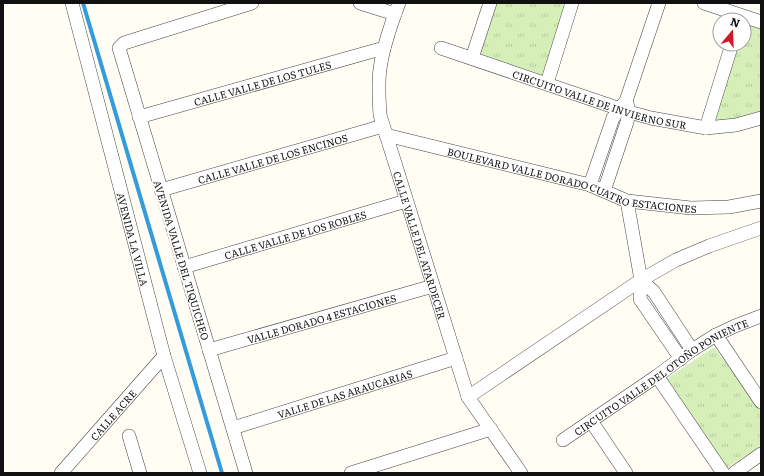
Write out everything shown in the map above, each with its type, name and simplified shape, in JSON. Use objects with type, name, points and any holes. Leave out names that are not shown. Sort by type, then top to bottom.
[{"type":"street","name":"AVENIDA LA VILLA","points":[[72,3],[164,356],[200,473]]},
{"type":"street","name":"AVENIDA VALLE DEL TIQUICHEO","points":[[246,473],[119,48],[124,43],[252,3]]},
{"type":"street","points":[[360,3],[397,9]]},
{"type":"street","points":[[472,58],[490,3]]},
{"type":"street","points":[[547,83],[572,3]]},
{"type":"street","points":[[604,191],[627,122],[625,107],[659,3]]},
{"type":"street","points":[[704,3],[726,12]]},
{"type":"street","name":"CALLE VALLE DEL ATARDECER","points":[[397,9],[384,48],[380,68],[378,92],[380,115],[384,131],[468,397],[521,473]]},
{"type":"street","name":"CALLE VALLE DE LOS TULES","points":[[139,117],[384,48]]},
{"type":"street","name":"CIRCUITO VALLE DE INVIERNO SUR","points":[[441,48],[625,107],[650,118],[706,128],[736,125],[761,118]]},
{"type":"street","points":[[706,128],[730,52]]},
{"type":"street","points":[[590,185],[613,118],[625,107]]},
{"type":"street","name":"BOULEVARD VALLE DORADO CUATRO ESTACIONES","points":[[384,131],[590,185],[627,201],[691,208],[729,207],[761,201]]},
{"type":"street","name":"CALLE VALLE DE LOS ENCINOS","points":[[161,190],[384,131]]},
{"type":"street","name":"CALLE VALLE DE LOS ROBLES","points":[[184,267],[406,201]]},
{"type":"street","points":[[627,201],[641,280],[640,299],[681,358]]},
{"type":"street","points":[[468,397],[641,280],[676,260],[709,246],[761,228]]},
{"type":"street","points":[[641,280],[654,292],[692,350]]},
{"type":"street","name":"VALLE DORADO 4 ESTACIONES","points":[[209,350],[433,286]]},
{"type":"street","name":"CIRCUITO VALLE DEL OTOÑO PONIENTE","points":[[563,440],[657,376],[692,350],[716,335],[761,316]]},
{"type":"street","points":[[716,335],[761,402]]},
{"type":"street","name":"CALLE ACRE","points":[[61,473],[164,356]]},
{"type":"street","name":"VALLE DE LAS ARAUCARIAS","points":[[233,428],[456,358]]},
{"type":"street","points":[[657,376],[723,473]]},
{"type":"street","points":[[591,421],[626,473]]},
{"type":"street","points":[[351,473],[490,429]]},
{"type":"street","points":[[129,436],[140,473]]},
{"type":"street","points":[[734,473],[761,454]]},
{"type":"green space","points":[[492,3],[572,3],[547,83],[474,58]]},
{"type":"green space","points":[[752,20],[761,21],[761,116],[736,122],[712,121],[731,52],[752,52]]},
{"type":"green space","points":[[714,347],[761,411],[761,446],[727,468],[666,379]]},
{"type":"waterway","points":[[83,3],[222,473]]}]
